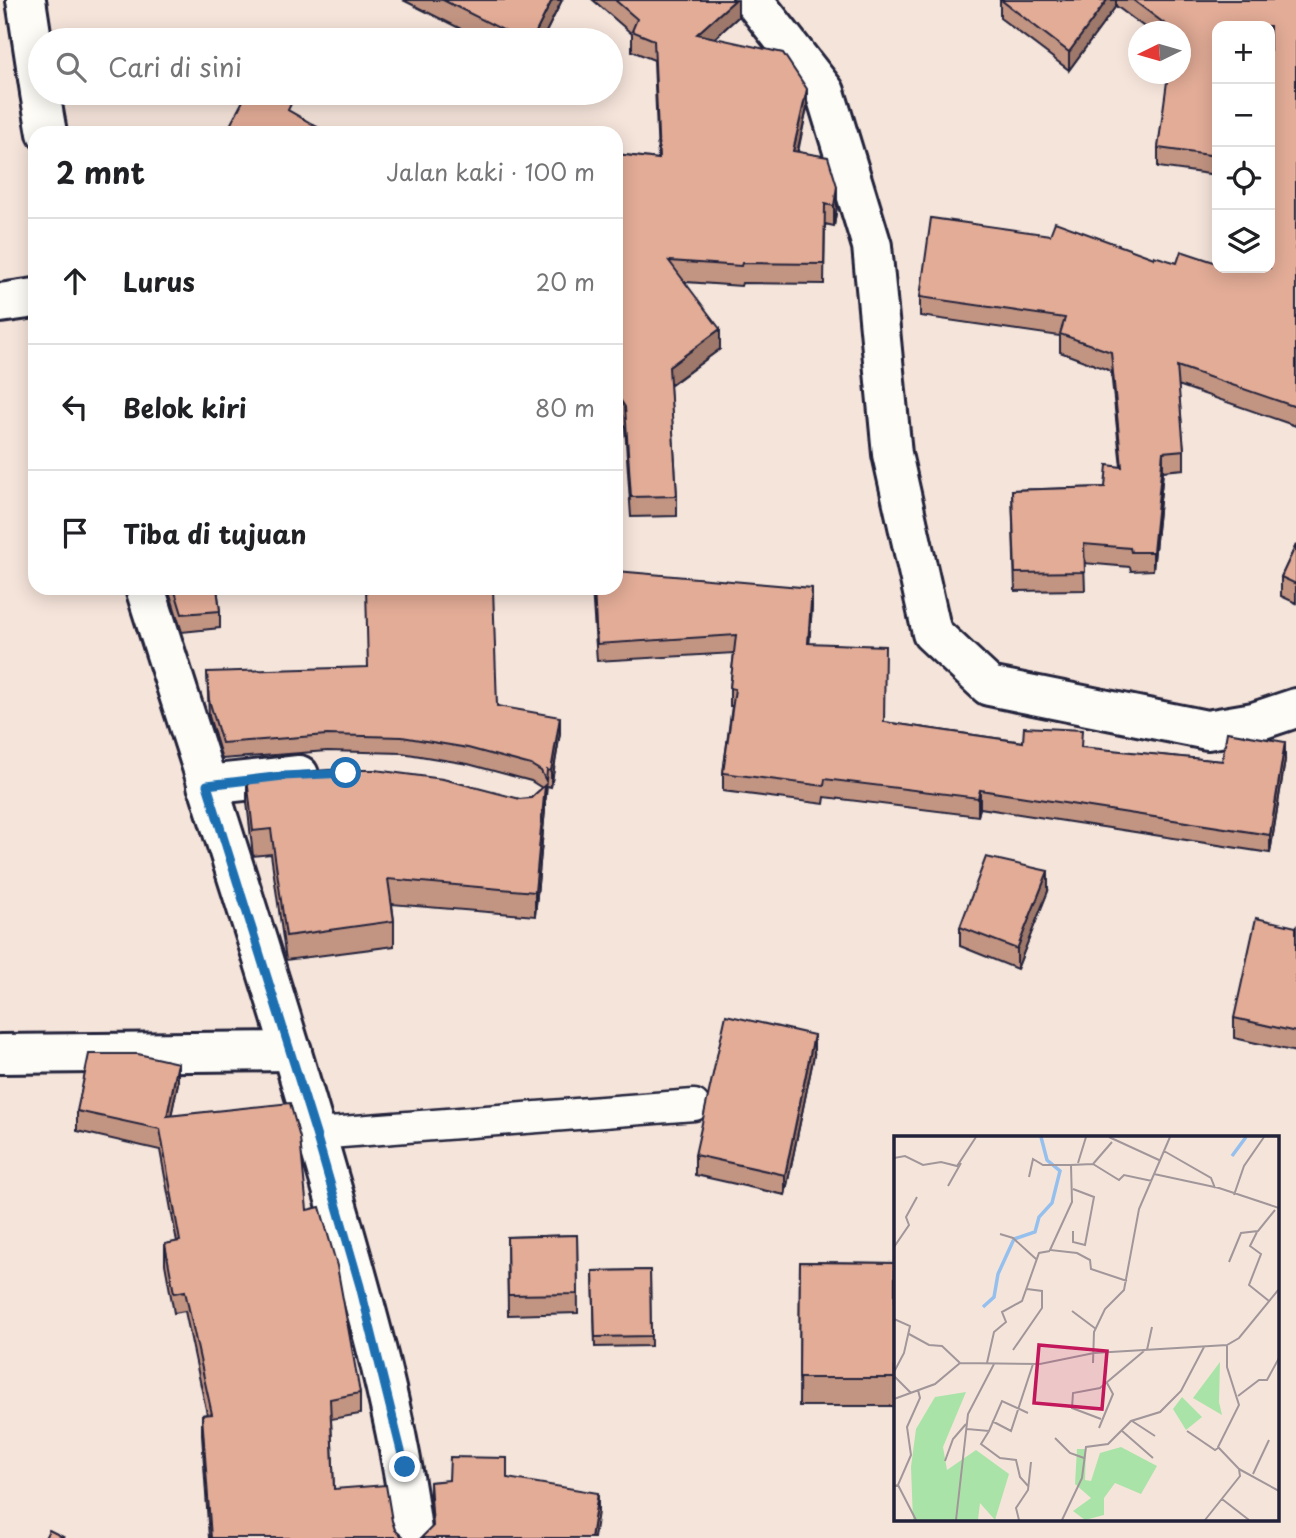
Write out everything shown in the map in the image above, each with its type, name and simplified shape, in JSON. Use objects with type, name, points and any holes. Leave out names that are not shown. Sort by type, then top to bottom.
[{"type":"street","points":[[26,0],[30,28]]},
{"type":"street","points":[[753,0],[825,92],[872,246],[892,454],[932,633],[989,686],[1207,730],[1254,722],[1296,708]]},
{"type":"street","points":[[42,105],[46,126]]},
{"type":"street","points":[[0,303],[28,299]]},
{"type":"street","points":[[147,595],[292,1051],[360,1286],[402,1454],[413,1538]]},
{"type":"street","points":[[207,785],[283,776],[333,774]]},
{"type":"street","points":[[0,1054],[292,1051]]},
{"type":"lane","points":[[316,1134],[694,1105]]},
{"type":"building","points":[[443,0],[552,0],[538,28],[499,28]]},
{"type":"building","points":[[615,0],[735,0],[697,34],[783,53],[807,89],[793,151],[828,157],[837,186],[834,206],[825,204],[824,264],[742,263],[741,266],[669,261],[720,329],[669,367],[677,496],[631,497],[623,404],[623,155],[659,159],[654,40],[632,31],[637,19]]},
{"type":"building","points":[[1001,0],[1107,0],[1069,52]]},
{"type":"building","points":[[1133,0],[1296,0],[1296,407],[1177,366],[1184,450],[1163,452],[1153,552],[1131,552],[1130,548],[1084,544],[1085,572],[1015,573],[1012,490],[1105,487],[1107,465],[1122,467],[1111,352],[1060,334],[1065,318],[920,297],[931,218],[1050,235],[1055,222],[1154,258],[1177,263],[1181,251],[1212,261],[1212,273],[1275,273],[1275,21],[1212,21],[1212,155],[1158,148],[1167,84],[1191,84],[1191,21],[1161,21]]},
{"type":"building","points":[[241,105],[290,105],[288,110],[316,126],[230,126]]},
{"type":"building","points":[[1296,545],[1296,584],[1281,577]]},
{"type":"building","points":[[623,572],[812,588],[808,643],[885,646],[884,722],[1023,742],[1024,727],[1082,730],[1081,747],[1222,761],[1227,732],[1285,742],[1270,835],[980,790],[978,798],[825,779],[824,786],[723,773],[735,689],[730,688],[736,635],[597,644],[594,595],[623,595]]},
{"type":"building","points":[[176,595],[218,595],[220,611],[182,614]]},
{"type":"building","points":[[366,595],[493,595],[497,706],[560,717],[551,771],[547,770],[546,781],[541,771],[531,765],[468,748],[402,737],[327,735],[222,743],[209,700],[207,672],[368,667]]},
{"type":"building","points":[[329,770],[375,770],[443,779],[520,799],[531,798],[545,785],[535,892],[388,879],[394,921],[286,936],[271,829],[253,831],[247,778]]},
{"type":"building","points":[[986,857],[1048,871],[1017,949],[960,927]]},
{"type":"building","points":[[1256,918],[1296,927],[1296,1032],[1234,1018]]},
{"type":"building","points":[[726,1015],[814,1035],[785,1175],[695,1155]]},
{"type":"building","points":[[89,1054],[138,1054],[178,1063],[167,1116],[290,1103],[300,1138],[307,1210],[320,1207],[337,1266],[360,1393],[330,1399],[334,1489],[386,1485],[392,1521],[395,1530],[403,1537],[211,1538],[202,1415],[212,1414],[185,1291],[174,1293],[165,1244],[180,1241],[160,1129],[77,1111]]},
{"type":"building","points":[[577,1235],[578,1294],[508,1295],[507,1237]]},
{"type":"building","points":[[800,1262],[894,1263],[894,1378],[799,1378]]},
{"type":"building","points":[[650,1270],[651,1336],[595,1337],[593,1271]]},
{"type":"building","points":[[450,1457],[507,1458],[507,1478],[598,1493],[591,1538],[421,1538],[433,1526],[430,1482],[449,1480]]},
{"type":"building","points":[[49,1530],[65,1538],[45,1538]]},
{"type":"route","points":[[346,773],[283,776],[207,785],[292,1051],[360,1286],[405,1467]]}]
